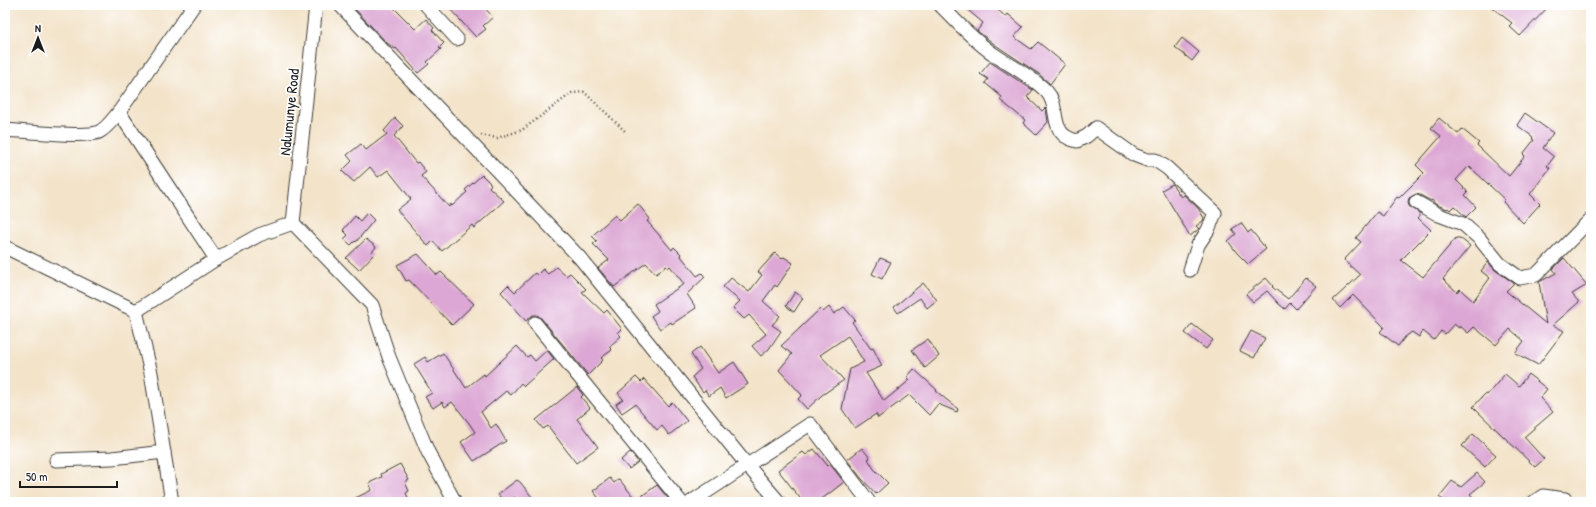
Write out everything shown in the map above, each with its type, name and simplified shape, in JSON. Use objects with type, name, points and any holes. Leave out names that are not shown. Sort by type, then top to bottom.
[{"type":"street","points":[[5,130],[91,134],[98,133],[105,128],[119,112],[194,5]]},
{"type":"street","name":"Nalumunye Road","points":[[293,223],[316,5]]},
{"type":"street","points":[[340,5],[580,258],[747,466],[779,502]]},
{"type":"street","points":[[426,5],[457,39]]},
{"type":"street","points":[[940,5],[966,31],[991,52],[1036,82],[1046,91],[1052,98],[1057,126],[1066,136],[1077,141],[1087,136],[1096,128],[1134,155],[1147,160],[1155,160],[1167,168],[1215,213],[1208,230],[1198,245],[1190,270]]},
{"type":"street","points":[[119,112],[216,259]]},
{"type":"street","points":[[1416,202],[1439,215],[1463,224],[1479,238],[1500,264],[1520,278],[1536,275],[1591,219]]},
{"type":"street","points":[[136,311],[216,259],[259,235],[293,223],[372,305],[389,357],[428,452],[455,502]]},
{"type":"street","points":[[5,246],[136,311],[152,373],[172,502]]},
{"type":"street","points":[[535,323],[681,502]]},
{"type":"street","points":[[692,502],[810,424],[868,502]]},
{"type":"street","points":[[56,460],[112,458],[164,452]]},
{"type":"street","points":[[1534,502],[1543,496],[1564,499],[1567,502]]},
{"type":"path","points":[[461,131],[497,138],[522,130],[572,93],[584,92],[625,131]]},
{"type":"building","points":[[351,5],[391,5],[415,29],[426,19],[434,28],[432,30],[444,43],[439,48],[441,49],[427,62],[429,64],[418,73],[396,48],[395,49],[387,43]]},
{"type":"building","points":[[446,5],[482,5],[493,17],[483,26],[486,29],[476,37]]},
{"type":"building","points":[[962,5],[992,5],[1006,17],[1008,14],[1023,27],[1014,37],[1031,49],[1038,42],[1065,64],[1050,84],[1039,74],[977,31],[983,23]]},
{"type":"building","points":[[1489,5],[1550,5],[1520,36],[1509,26],[1512,23]]},
{"type":"building","points":[[1182,38],[1199,52],[1192,61],[1175,47]]},
{"type":"building","points":[[990,62],[1033,90],[1027,97],[1042,111],[1045,108],[1046,109],[1048,122],[1036,135],[1023,123],[1025,120],[1000,100],[1002,97],[985,83],[988,79],[980,74]]},
{"type":"building","points":[[1525,113],[1553,133],[1543,148],[1554,157],[1547,166],[1550,168],[1530,194],[1540,204],[1523,223],[1503,202],[1505,200],[1469,166],[1456,180],[1468,192],[1465,195],[1476,207],[1466,217],[1454,206],[1450,210],[1435,204],[1432,200],[1431,201],[1416,194],[1409,198],[1409,206],[1421,214],[1418,218],[1431,230],[1401,260],[1423,277],[1456,238],[1460,238],[1470,246],[1443,279],[1457,292],[1460,289],[1473,301],[1490,278],[1481,271],[1488,262],[1495,270],[1514,283],[1506,291],[1546,324],[1539,282],[1556,273],[1553,269],[1564,258],[1587,285],[1572,294],[1579,302],[1553,325],[1564,331],[1538,365],[1515,353],[1524,341],[1510,329],[1496,345],[1474,327],[1468,333],[1460,326],[1459,328],[1454,324],[1445,334],[1441,331],[1434,340],[1423,331],[1419,337],[1412,332],[1405,337],[1398,346],[1380,332],[1384,327],[1353,295],[1340,308],[1333,300],[1360,275],[1344,260],[1361,242],[1356,238],[1377,212],[1383,216],[1397,197],[1399,198],[1424,173],[1416,165],[1441,136],[1431,128],[1439,118],[1458,134],[1462,129],[1479,143],[1477,145],[1509,176],[1525,156],[1523,154],[1534,140],[1532,139],[1533,137],[1517,125]]},
{"type":"building","points":[[395,118],[403,126],[394,136],[416,163],[418,162],[426,172],[421,176],[449,207],[467,192],[465,190],[482,175],[491,184],[489,187],[504,201],[474,228],[472,225],[442,251],[433,241],[428,246],[397,210],[411,199],[388,170],[378,177],[370,167],[354,182],[342,171],[352,161],[347,155],[361,144],[366,150],[387,134],[384,131]]},
{"type":"building","points":[[1172,184],[1181,197],[1184,195],[1198,208],[1204,218],[1203,221],[1196,226],[1199,229],[1190,236],[1162,190]]},
{"type":"building","points":[[638,204],[650,219],[647,221],[672,250],[674,247],[681,254],[680,255],[697,276],[702,273],[705,277],[687,294],[696,308],[672,324],[671,322],[660,329],[651,316],[658,311],[654,304],[684,284],[670,266],[668,268],[666,266],[656,274],[646,263],[614,287],[598,268],[609,260],[593,244],[597,241],[592,236],[615,215],[620,220]]},
{"type":"building","points":[[367,213],[374,220],[356,242],[355,241],[351,245],[344,239],[348,235],[343,230],[355,216],[360,221]]},
{"type":"building","points":[[1241,223],[1248,233],[1251,230],[1266,249],[1248,264],[1228,241],[1236,234],[1232,229]]},
{"type":"building","points":[[366,239],[376,247],[371,253],[373,255],[359,270],[346,258]]},
{"type":"building","points":[[775,253],[782,259],[784,257],[793,263],[777,287],[775,285],[763,301],[780,316],[772,325],[781,331],[769,349],[761,356],[752,346],[766,334],[749,315],[744,319],[733,308],[740,301],[723,287],[731,278],[749,292],[762,275],[758,272]]},
{"type":"building","points":[[418,254],[437,275],[441,272],[474,304],[452,325],[409,280],[406,281],[397,265]]},
{"type":"building","points":[[880,258],[891,262],[882,279],[872,274]]},
{"type":"building","points":[[556,267],[566,276],[570,273],[586,289],[582,292],[604,313],[607,310],[622,329],[618,333],[621,336],[609,347],[612,350],[601,358],[603,360],[588,375],[541,318],[537,315],[533,315],[526,321],[501,292],[508,285],[515,292],[535,273],[537,275],[543,269],[548,274]]},
{"type":"building","points":[[1266,278],[1273,286],[1272,287],[1288,299],[1306,278],[1316,286],[1296,309],[1290,303],[1285,309],[1267,291],[1253,302],[1246,294]]},
{"type":"building","points":[[923,283],[937,300],[927,308],[920,298],[898,313],[894,307]]},
{"type":"building","points":[[795,292],[803,298],[794,312],[786,306]]},
{"type":"building","points":[[829,307],[834,314],[844,307],[855,320],[852,322],[871,349],[873,348],[882,366],[866,373],[884,401],[910,380],[907,377],[914,369],[937,390],[936,391],[958,409],[957,412],[938,404],[929,415],[909,395],[878,418],[876,414],[855,428],[842,409],[850,369],[864,362],[848,336],[820,355],[844,380],[822,395],[807,409],[798,399],[802,395],[779,370],[792,354],[781,346],[820,309],[823,312]]},
{"type":"building","points":[[1192,324],[1213,340],[1206,349],[1185,333]]},
{"type":"building","points":[[1251,331],[1265,338],[1254,358],[1240,351]]},
{"type":"building","points":[[928,339],[939,356],[925,368],[912,350]]},
{"type":"building","points":[[517,346],[527,357],[530,355],[535,361],[547,350],[554,359],[524,386],[521,383],[511,395],[506,391],[481,412],[491,428],[496,424],[506,441],[474,461],[461,442],[475,432],[452,402],[445,407],[442,402],[433,408],[425,397],[432,393],[414,364],[425,357],[428,362],[443,353],[466,388],[484,374],[485,376]]},
{"type":"building","points":[[700,347],[718,373],[734,362],[748,384],[726,398],[720,388],[709,396],[705,390],[703,392],[692,377],[701,369],[691,354]]},
{"type":"building","points":[[1505,374],[1519,386],[1528,374],[1547,389],[1540,398],[1553,412],[1524,437],[1544,459],[1535,467],[1473,407],[1485,394],[1487,395]]},
{"type":"building","points":[[636,377],[641,382],[644,379],[668,406],[672,402],[687,421],[669,435],[662,426],[657,430],[635,404],[622,413],[616,404],[623,399],[618,393]]},
{"type":"building","points":[[577,387],[583,395],[581,397],[590,408],[577,419],[598,447],[576,463],[548,426],[543,429],[536,420]]},
{"type":"building","points":[[1473,434],[1496,455],[1485,467],[1462,446]]},
{"type":"building","points":[[862,448],[870,458],[868,459],[874,469],[888,483],[876,494],[847,460]]},
{"type":"building","points":[[814,449],[828,466],[830,464],[844,482],[818,502],[803,502],[778,470],[803,452],[806,455]]},
{"type":"building","points":[[630,452],[638,462],[629,469],[621,460]]},
{"type":"building","points":[[400,464],[409,480],[405,482],[409,491],[406,493],[410,502],[347,502],[372,490],[369,483],[382,477],[381,474]]},
{"type":"building","points":[[1477,473],[1485,482],[1470,494],[1478,502],[1446,502],[1439,497],[1452,481],[1461,487]]},
{"type":"building","points":[[610,478],[614,483],[619,479],[636,500],[657,485],[671,502],[602,502],[593,491]]},
{"type":"building","points":[[517,480],[536,502],[519,502],[515,497],[509,502],[503,502],[498,494]]}]
